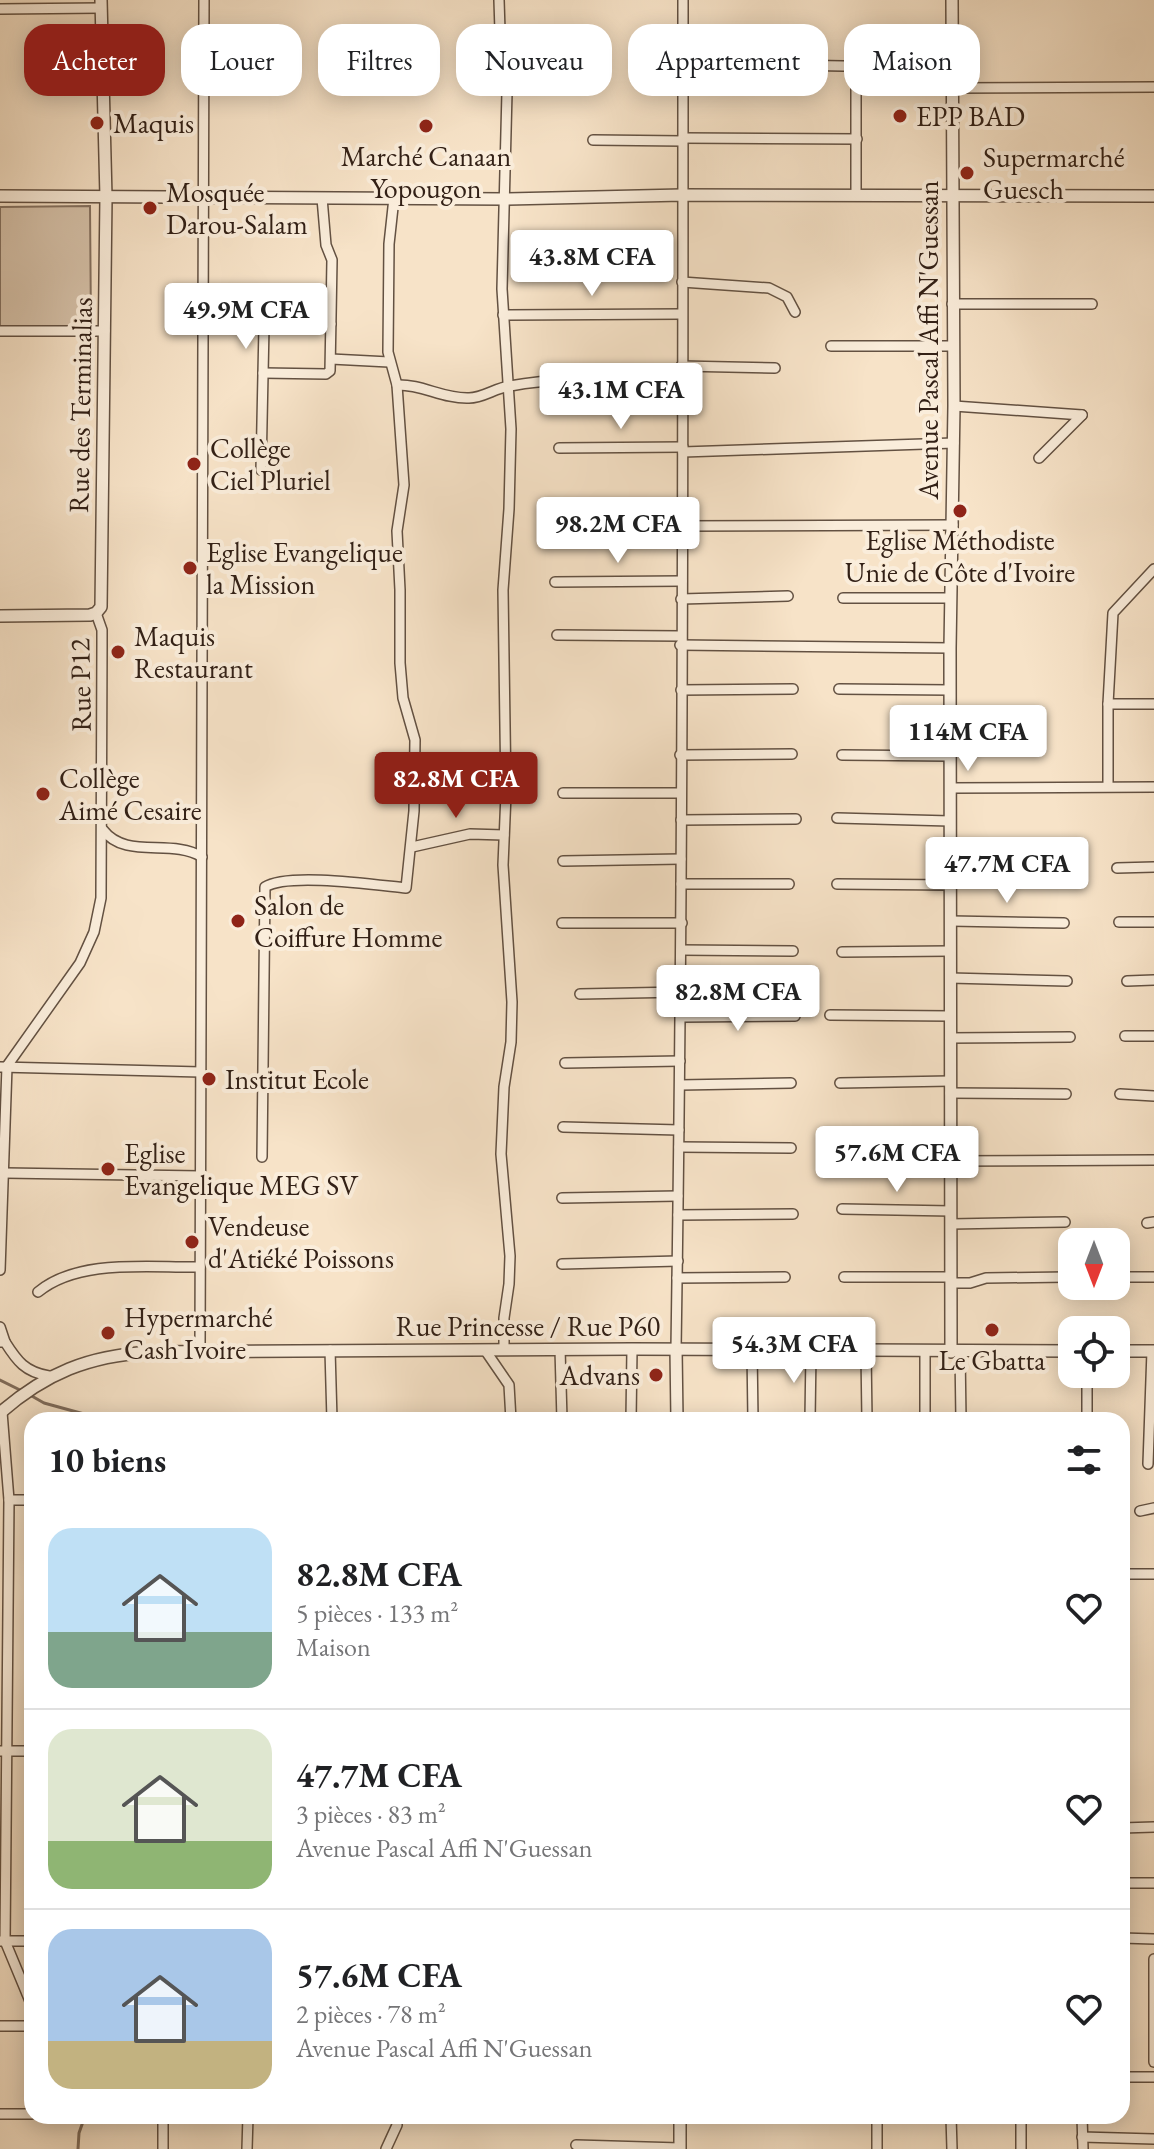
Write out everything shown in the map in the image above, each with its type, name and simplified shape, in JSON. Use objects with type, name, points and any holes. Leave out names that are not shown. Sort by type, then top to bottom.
[{"type":"street","points":[[200,1350],[204,0]]},
{"type":"street","points":[[499,0],[507,92],[503,315],[508,386],[509,509],[503,590],[506,720],[503,865],[512,1002],[501,1154],[510,1256],[504,1350]]},
{"type":"street","points":[[683,0],[683,24]]},
{"type":"street","name":"Avenue Pascal Affi N'Guessan","points":[[952,0],[952,24]]},
{"type":"street","points":[[0,9],[101,4]]},
{"type":"street","name":"Rue des Terminalias","points":[[96,613],[102,600],[105,331],[106,197],[101,4]]},
{"type":"street","points":[[980,88],[1154,87]]},
{"type":"street","points":[[677,1412],[682,923],[680,640],[684,526],[681,366],[683,96]]},
{"type":"street","points":[[856,96],[856,195]]},
{"type":"street","name":"Avenue Pascal Affi N'Guessan","points":[[952,96],[954,443],[950,648],[950,1155],[951,1280],[956,1352]]},
{"type":"street","points":[[593,140],[857,139]]},
{"type":"street","points":[[0,196],[505,199],[682,195],[1154,196]]},
{"type":"street","points":[[263,373],[326,374],[330,371],[332,260],[326,245],[322,198]]},
{"type":"street","points":[[262,1157],[265,887],[282,881],[304,881],[406,888],[412,847],[415,740],[403,698],[397,531],[404,485],[397,385],[389,362],[387,339],[389,244],[394,198]]},
{"type":"street","points":[[682,282],[769,288],[787,297],[795,312]]},
{"type":"street","points":[[952,304],[1092,304]]},
{"type":"street","points":[[503,315],[682,314]]},
{"type":"street","points":[[261,470],[264,326],[331,324]]},
{"type":"street","points":[[0,331],[105,331]]},
{"type":"street","points":[[831,346],[953,346]]},
{"type":"street","points":[[331,359],[389,362]]},
{"type":"street","points":[[681,366],[775,368]]},
{"type":"street","points":[[397,385],[415,385],[440,396],[468,398],[508,386],[682,378]]},
{"type":"street","points":[[954,406],[1082,415],[1039,458]]},
{"type":"street","points":[[559,448],[683,450],[954,443]]},
{"type":"street","points":[[560,515],[684,514]]},
{"type":"street","points":[[684,526],[953,525]]},
{"type":"street","points":[[1108,786],[1113,613],[1154,569]]},
{"type":"street","points":[[555,582],[682,581]]},
{"type":"street","points":[[681,599],[788,596]]},
{"type":"street","points":[[843,598],[951,598]]},
{"type":"street","points":[[0,616],[96,613]]},
{"type":"street","name":"Rue P12","points":[[4,1066],[89,949],[99,916],[103,830],[102,630],[96,613]]},
{"type":"street","points":[[557,635],[950,648]]},
{"type":"street","points":[[681,690],[793,689]]},
{"type":"street","points":[[839,689],[950,690]]},
{"type":"street","points":[[1108,704],[1154,704]]},
{"type":"street","points":[[680,755],[792,754]]},
{"type":"street","points":[[842,755],[950,756]]},
{"type":"street","points":[[951,788],[1154,787]]},
{"type":"street","points":[[563,793],[680,793]]},
{"type":"street","points":[[837,818],[950,821]]},
{"type":"street","points":[[681,820],[796,819]]},
{"type":"street","points":[[103,830],[121,845],[183,848],[202,857]]},
{"type":"street","points":[[412,847],[470,834],[504,835]]},
{"type":"street","points":[[563,861],[681,859]]},
{"type":"street","points":[[951,864],[1071,867]]},
{"type":"street","points":[[1117,868],[1154,867]]},
{"type":"street","points":[[681,884],[789,884]]},
{"type":"street","points":[[837,884],[951,885]]},
{"type":"street","points":[[951,921],[1064,923]]},
{"type":"street","points":[[1119,922],[1154,922]]},
{"type":"street","points":[[562,923],[682,923]]},
{"type":"street","points":[[681,950],[793,951]]},
{"type":"street","points":[[842,952],[950,951]]},
{"type":"street","points":[[950,978],[1067,981]]},
{"type":"street","points":[[1127,981],[1154,980]]},
{"type":"street","points":[[580,994],[681,992]]},
{"type":"street","points":[[830,1015],[950,1016]]},
{"type":"street","points":[[681,1017],[795,1016]]},
{"type":"street","points":[[1125,1036],[1154,1036]]},
{"type":"street","points":[[950,1038],[1070,1037]]},
{"type":"street","points":[[565,1063],[680,1061]]},
{"type":"street","points":[[0,1270],[5,1173],[4,1066],[201,1072]]},
{"type":"street","points":[[680,1085],[791,1083]]},
{"type":"street","points":[[840,1083],[1066,1094]]},
{"type":"street","points":[[1120,1094],[1154,1096]]},
{"type":"street","points":[[563,1127],[679,1130]]},
{"type":"street","points":[[679,1147],[791,1148]]},
{"type":"street","points":[[849,1147],[950,1155],[1154,1160]]},
{"type":"street","points":[[5,1173],[200,1176]]},
{"type":"street","points":[[562,1198],[678,1196]]},
{"type":"street","points":[[842,1209],[951,1218],[1065,1222]]},
{"type":"street","points":[[678,1215],[793,1214]]},
{"type":"street","points":[[562,1264],[678,1261]]},
{"type":"street","points":[[38,1292],[55,1280],[99,1268],[200,1267]]},
{"type":"street","points":[[677,1278],[785,1277]]},
{"type":"street","points":[[844,1277],[970,1283],[986,1278],[1058,1277]]},
{"type":"street","points":[[1130,1277],[1154,1277]]},
{"type":"street","points":[[0,1327],[3,1342],[22,1366],[34,1374],[49,1376]]},
{"type":"street","points":[[560,1349],[562,1412]]},
{"type":"street","points":[[631,1412],[632,1349]]},
{"type":"street","name":"Rue Princesse / Rue P60","points":[[1,1412],[49,1376],[111,1356],[200,1350],[1058,1351]]},
{"type":"street","points":[[330,1350],[332,1412]]},
{"type":"street","points":[[485,1350],[509,1385],[511,1412]]},
{"type":"street","points":[[752,1350],[753,1412]]},
{"type":"street","points":[[810,1412],[811,1351]]},
{"type":"street","points":[[1130,1351],[1153,1351],[1148,1464]]},
{"type":"street","points":[[866,1352],[867,1412]]},
{"type":"street","points":[[925,1352],[925,1412]]},
{"type":"street","points":[[956,1352],[960,1412]]},
{"type":"street","points":[[1087,1388],[1087,1412]]},
{"type":"street","points":[[1,1412],[9,1500],[4,1589],[2,1941],[24,1989]]},
{"type":"street","points":[[9,1500],[24,1500]]},
{"type":"street","points":[[1140,1511],[1154,1508]]},
{"type":"street","points":[[1130,1574],[1154,1574]]},
{"type":"street","points":[[1130,1828],[1154,1827]]},
{"type":"street","points":[[1130,1883],[1154,1883]]},
{"type":"street","points":[[1130,1938],[1153,1939],[1154,2062]]},
{"type":"street","points":[[2,1941],[24,1941]]},
{"type":"street","points":[[0,2026],[24,2026]]},
{"type":"street","points":[[1130,2077],[1154,2077]]},
{"type":"street","points":[[0,2114],[24,2114]]},
{"type":"street","points":[[163,2124],[163,2149]]},
{"type":"street","points":[[247,2149],[248,2124]]},
{"type":"street","points":[[386,2149],[397,2124]]},
{"type":"street","points":[[576,2145],[680,2148],[680,2124]]},
{"type":"street","points":[[877,2124],[877,2149]]},
{"type":"street","points":[[951,2124],[952,2149]]},
{"type":"street","points":[[1021,2124],[1021,2149]]},
{"type":"street","points":[[1082,2124],[1083,2149]]},
{"type":"street","points":[[1082,2137],[1154,2139]]},
{"type":"shaded area","points":[[90,206],[91,328],[0,328],[0,207]]},
{"type":"waterway","points":[[0,1380],[24,1392]]},
{"type":"waterway","points":[[30,1395],[44,1403],[77,1412]]},
{"type":"waterway","points":[[78,2149],[82,2124]]},
{"type":"place","name":"EPP BAD","points":[[900,116]]},
{"type":"place","name":"Maquis","points":[[97,123]]},
{"type":"place","name":"Marché Canaan Yopougon","points":[[426,126]]},
{"type":"place","name":"Supermarché Guesch","points":[[967,173]]},
{"type":"place","name":"Mosquée Darou-Salam","points":[[150,208]]},
{"type":"place","name":"Collège Ciel Pluriel","points":[[194,464]]},
{"type":"place","name":"Eglise Méthodiste Unie de Côte d'Ivoire","points":[[960,511]]},
{"type":"place","name":"Eglise Evangelique la Mission","points":[[190,568]]},
{"type":"place","name":"Maquis Restaurant","points":[[118,652]]},
{"type":"place","name":"Collège Aimé Cesaire","points":[[43,794]]},
{"type":"place","name":"Salon de Coiffure Homme","points":[[238,921]]},
{"type":"place","name":"Institut Ecole","points":[[209,1079]]},
{"type":"place","name":"Eglise Evangelique MEG SV","points":[[108,1169]]},
{"type":"place","name":"Vendeuse d'Atiéké Poissons","points":[[192,1242]]},
{"type":"place","name":"Le Gbatta","points":[[992,1330]]},
{"type":"place","name":"Hypermarché Cash Ivoire","points":[[108,1333]]},
{"type":"place","name":"Advans","points":[[656,1375]]}]
